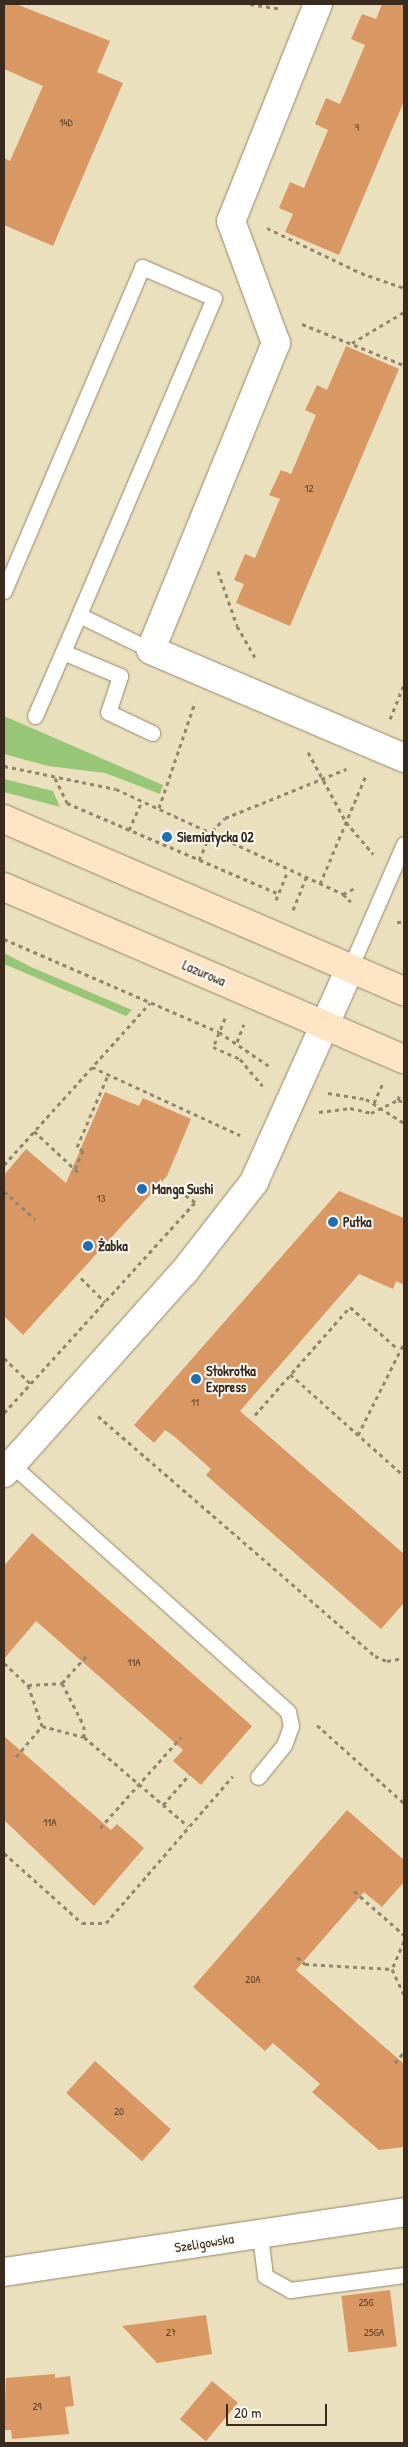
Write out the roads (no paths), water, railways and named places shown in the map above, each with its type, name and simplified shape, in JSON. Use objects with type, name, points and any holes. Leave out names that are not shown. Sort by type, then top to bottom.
[{"type":"main road","points":[[4,820],[404,991]]},
{"type":"main road","name":"Lazurowa","points":[[4,887],[404,1059]]},
{"type":"street","points":[[318,4],[231,221],[276,343],[151,650],[375,753],[404,758]]},
{"type":"street","points":[[8,1468],[222,1228],[254,1182],[350,968]]},
{"type":"street","name":"Szeligowska","points":[[4,2272],[404,2212]]},
{"type":"lane","points":[[4,591],[142,267],[214,298],[35,716]]},
{"type":"lane","points":[[79,614],[151,650]]},
{"type":"lane","points":[[62,652],[120,676],[108,712],[152,733]]},
{"type":"lane","points":[[350,968],[404,844]]},
{"type":"lane","points":[[8,1468],[288,1712],[291,1726],[284,1745],[258,1778]]},
{"type":"lane","points":[[260,2235],[265,2276],[290,2290],[404,2275]]},
{"type":"place","name":"Siemiatycka 02","points":[[167,837]]},
{"type":"place","name":"Manga Sushi","points":[[142,1189]]},
{"type":"place","name":"Putka","points":[[333,1222]]},
{"type":"place","name":"Żabka","points":[[88,1246]]},
{"type":"place","name":"Stokrotka Express","points":[[196,1379]]}]
